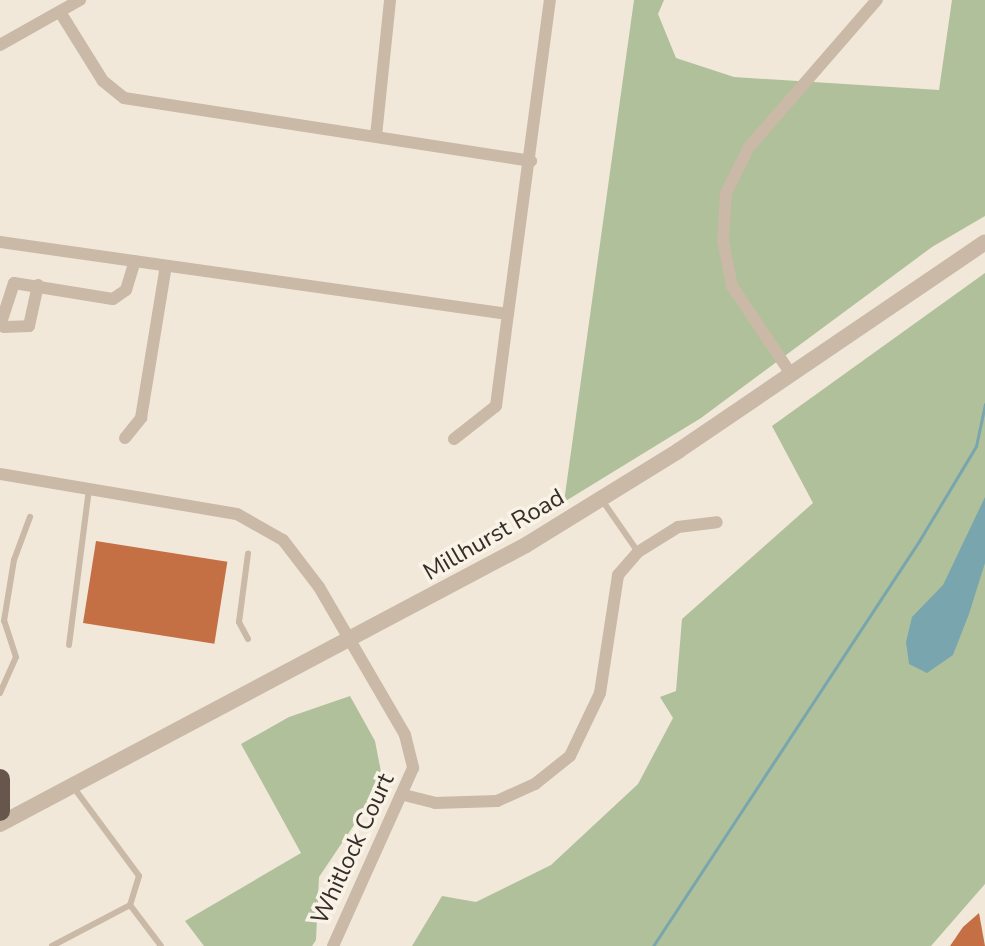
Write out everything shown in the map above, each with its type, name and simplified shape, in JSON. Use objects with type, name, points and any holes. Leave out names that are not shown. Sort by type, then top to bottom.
[{"type":"highway","points":[[0,779],[0,811]]},
{"type":"street","points":[[0,45],[80,0]]},
{"type":"street","points":[[376,136],[390,0]]},
{"type":"street","points":[[454,439],[496,406],[550,0]]},
{"type":"street","points":[[791,374],[732,286],[723,241],[726,193],[749,147],[877,0]]},
{"type":"street","points":[[60,12],[103,81],[124,98],[531,161]]},
{"type":"street","points":[[0,242],[508,314]]},
{"type":"street","name":"Millhurst Road","points":[[0,824],[351,640],[602,500],[985,242]]},
{"type":"street","points":[[38,285],[29,326],[2,326],[12,286],[38,285],[113,299],[126,290],[135,261]]},
{"type":"street","points":[[125,438],[141,418],[166,266]]},
{"type":"street","name":"Whitlock Court","points":[[0,474],[263,524],[301,561],[351,640],[410,750],[413,768],[404,795],[333,946]]},
{"type":"street","points":[[404,795],[466,805],[497,801],[535,784],[570,756],[600,693],[610,598],[618,575],[638,552],[678,527],[717,522]]},
{"type":"lane","points":[[69,645],[89,489]]},
{"type":"lane","points":[[602,500],[638,552]]},
{"type":"lane","points":[[0,693],[16,657],[4,621],[14,560],[30,517]]},
{"type":"lane","points":[[248,554],[239,622],[248,639]]},
{"type":"lane","points":[[52,946],[130,905],[140,889],[139,876],[72,786]]},
{"type":"lane","points":[[130,905],[161,946]]},
{"type":"green space","points":[[634,0],[664,0],[658,14],[676,58],[734,77],[939,90],[952,0],[985,0],[985,216],[932,247],[701,418],[564,502]]},
{"type":"green space","points":[[985,273],[985,884],[931,946],[412,946],[442,896],[476,902],[551,865],[638,784],[673,718],[660,697],[676,691],[682,619],[813,503],[772,426]]},
{"type":"green space","points":[[350,696],[375,741],[383,782],[319,877],[316,940],[312,946],[204,946],[185,921],[301,853],[241,744],[289,717]]},
{"type":"water","points":[[985,497],[985,563],[969,614],[953,655],[927,673],[909,664],[906,642],[912,617],[943,585]]},
{"type":"building","points":[[96,541],[227,562],[214,644],[83,623]]},
{"type":"building","points":[[979,913],[985,946],[950,946],[963,927]]},
{"type":"waterway","points":[[653,946],[919,541],[976,446],[985,404]]}]
